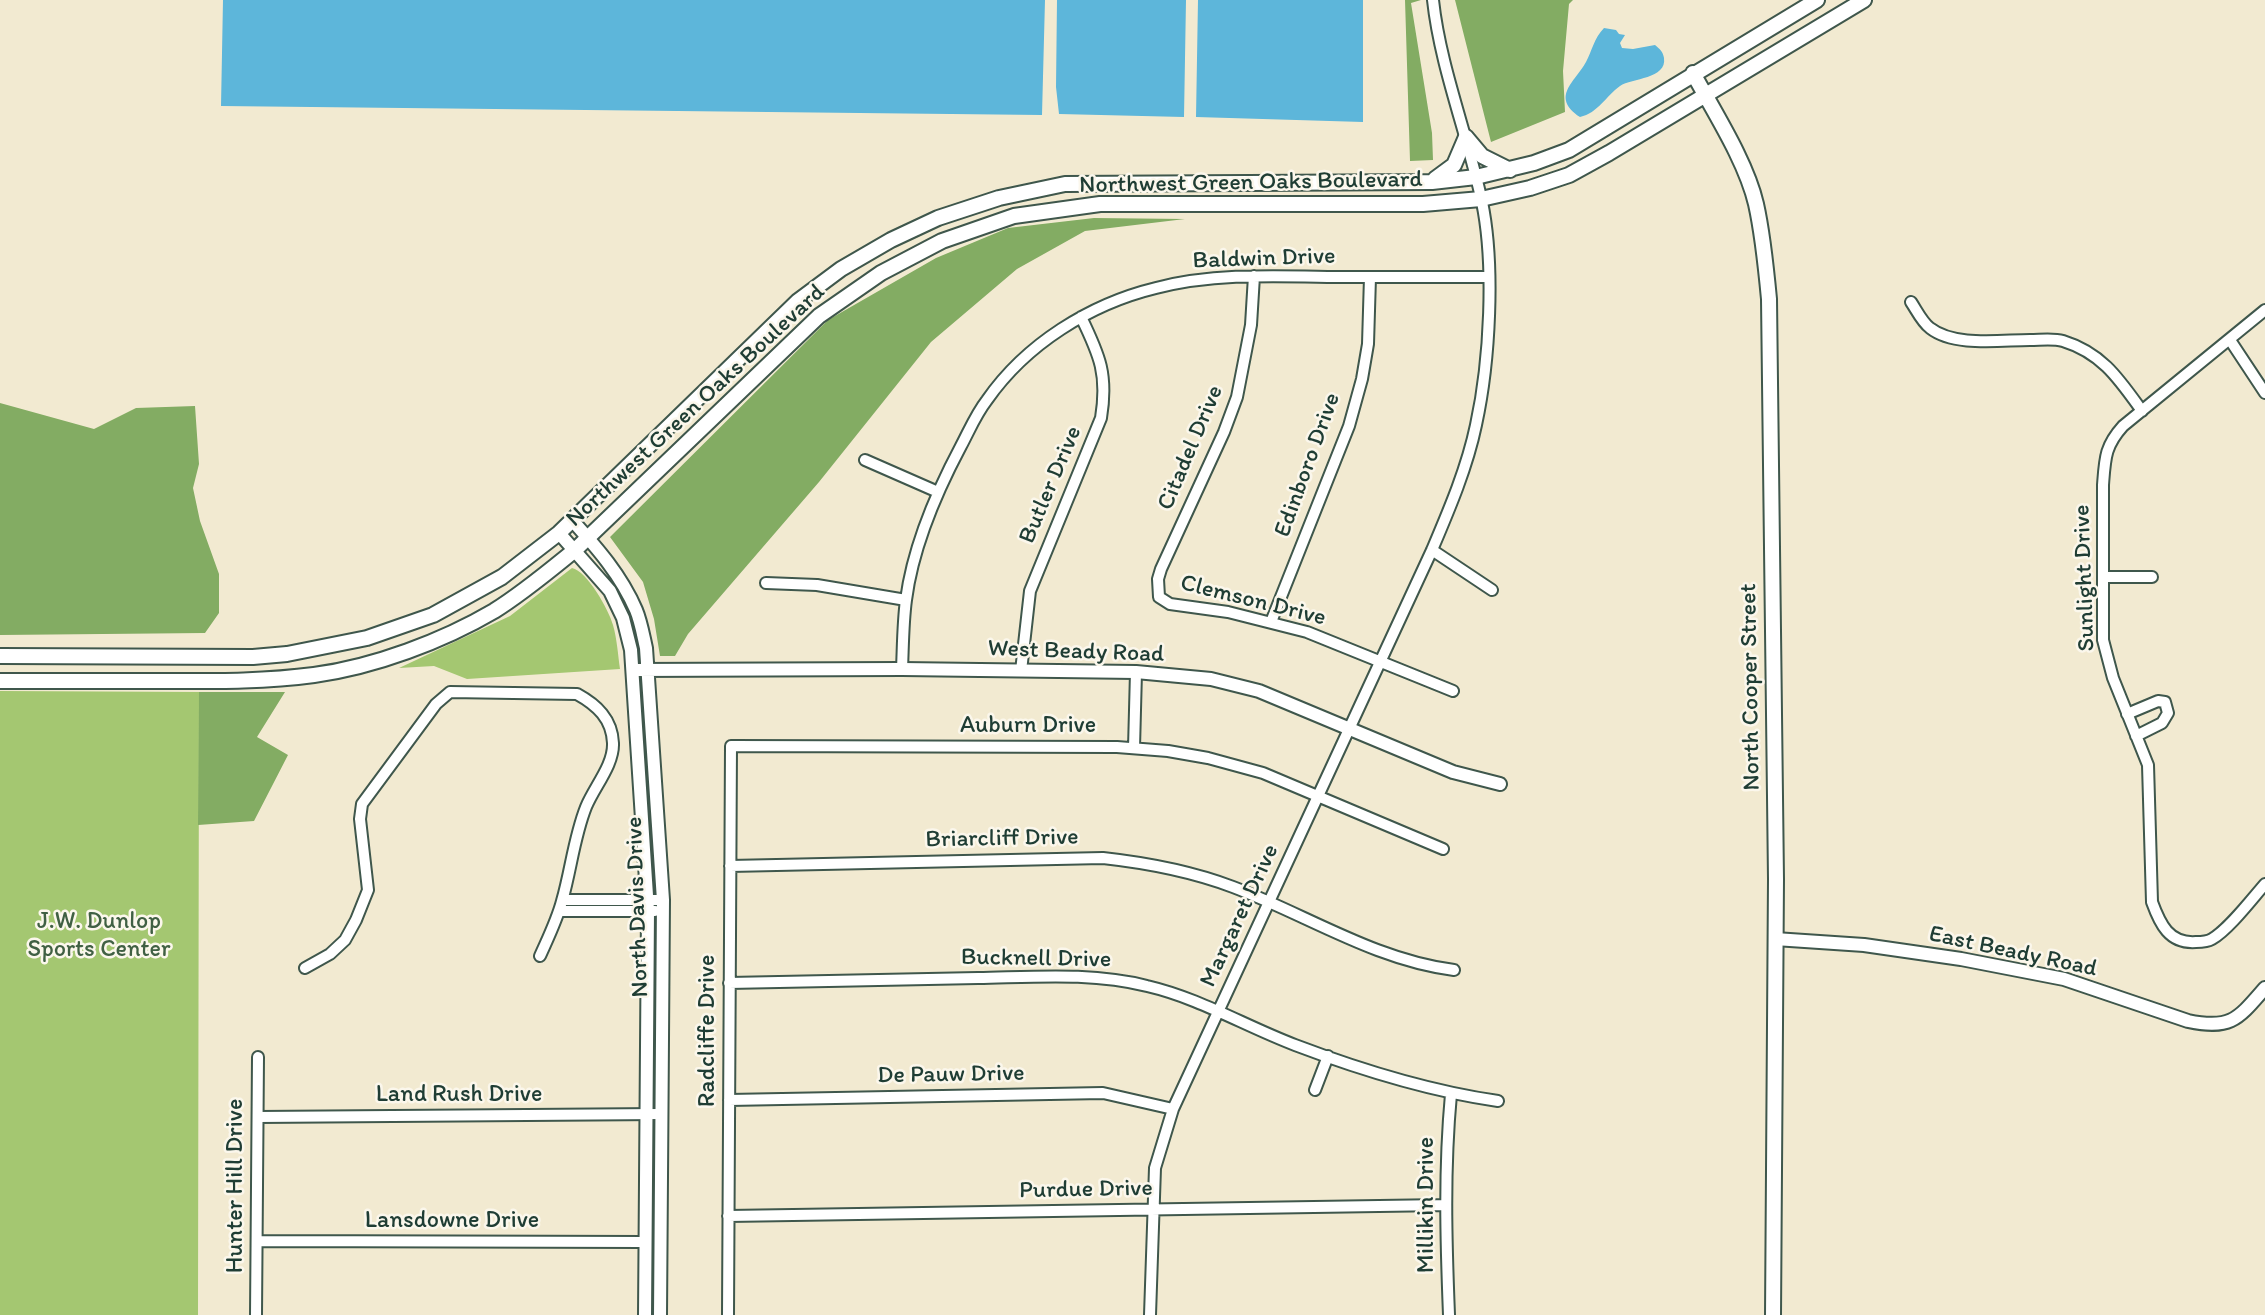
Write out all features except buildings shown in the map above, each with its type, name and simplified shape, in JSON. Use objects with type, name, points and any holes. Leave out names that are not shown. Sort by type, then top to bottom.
[{"type":"main road","name":"Northwest Green Oaks Boulevard","points":[[0,656],[253,657],[287,654],[367,638],[433,615],[502,577],[559,533],[798,301],[841,269],[891,240],[937,218],[999,198],[1065,184],[1432,181],[1476,177],[1510,170],[1569,150],[1817,0]]},
{"type":"main road","name":"Northwest Green Oaks Boulevard","points":[[0,681],[236,681],[318,674],[362,665],[408,650],[494,611],[539,580],[575,551],[819,316],[880,273],[942,241],[1014,216],[1100,204],[1423,205],[1481,198],[1530,188],[1570,175],[1864,0]]},
{"type":"main road","name":"North Cooper Street","points":[[1693,73],[1735,151],[1755,201],[1765,254],[1769,299],[1775,939],[1773,1315]]},
{"type":"main road","points":[[1432,181],[1454,165],[1466,137],[1482,156],[1510,170]]},
{"type":"main road","points":[[166,657],[166,681]]},
{"type":"street","name":"Margaret Drive","points":[[1150,1315],[1155,1168],[1173,1109],[1433,551],[1476,427],[1489,316],[1486,220],[1433,0]]},
{"type":"street","name":"Baldwin Drive","points":[[902,669],[906,600],[923,530],[938,492],[980,411],[1002,380],[1034,349],[1081,317],[1100,307],[1156,288],[1201,280],[1254,276],[1488,277]]},
{"type":"street","name":"Citadel Drive","points":[[1158,591],[1161,569],[1224,432],[1237,397],[1251,325],[1254,276]]},
{"type":"street","name":"Edinboro Drive","points":[[1271,622],[1349,426],[1368,344],[1370,277]]},
{"type":"street","points":[[1911,302],[1931,329],[1954,340],[2060,340],[2085,351],[2100,359],[2110,369],[2142,411]]},
{"type":"street","name":"Sunlight Drive","points":[[2265,310],[2123,426],[2111,439],[2105,462],[2103,577],[2103,640],[2113,678],[2150,773],[2152,902],[2158,920],[2168,933],[2179,941],[2212,939],[2265,884]]},
{"type":"street","name":"Butler Drive","points":[[1021,671],[1030,591],[1103,410],[1104,376],[1101,363],[1081,317]]},
{"type":"street","points":[[2230,340],[2265,393]]},
{"type":"street","points":[[865,460],[938,492]]},
{"type":"street","name":"North Davis Drive","points":[[572,520],[623,583],[637,613],[646,648],[663,905],[660,1315]]},
{"type":"street","name":"North Davis Drive","points":[[559,533],[610,591],[623,618],[631,650],[648,905],[645,1315]]},
{"type":"street","points":[[1433,551],[1492,590]]},
{"type":"street","points":[[2103,577],[2152,577]]},
{"type":"street","points":[[766,583],[817,585],[906,600]]},
{"type":"street","name":"Clemson Drive","points":[[1158,591],[1160,597],[1170,604],[1228,612],[1307,632],[1453,691]]},
{"type":"street","name":"West Beady Road","points":[[633,670],[1136,672],[1211,679],[1259,691],[1453,772],[1500,784]]},
{"type":"street","points":[[1134,748],[1136,672]]},
{"type":"street","points":[[305,968],[330,954],[345,940],[368,890],[360,819],[362,804],[436,704],[450,692],[577,694],[603,713],[611,730],[611,756],[586,808],[561,905],[540,956]]},
{"type":"street","points":[[2127,714],[2158,702],[2165,702],[2167,705],[2168,713],[2162,723],[2136,736]]},
{"type":"street","name":"Auburn Drive","points":[[731,747],[1134,748],[1168,751],[1208,758],[1263,773],[1443,849]]},
{"type":"street","name":"Radcliffe Drive","points":[[728,1315],[731,747]]},
{"type":"street","name":"Briarcliff Drive","points":[[730,866],[1103,858],[1155,864],[1236,888],[1403,960],[1454,970]]},
{"type":"street","points":[[561,905],[663,905]]},
{"type":"street","name":"East Beady Road","points":[[1775,939],[1864,945],[2051,976],[2188,1021],[2208,1025],[2235,1020],[2265,988]]},
{"type":"street","name":"Bucknell Drive","points":[[729,983],[1087,978],[1146,985],[1203,1003],[1293,1044],[1410,1084],[1498,1101]]},
{"type":"street","points":[[1315,1090],[1328,1056]]},
{"type":"street","name":"Hunter Hill Drive","points":[[256,1315],[258,1057]]},
{"type":"street","name":"De Pauw Drive","points":[[729,1100],[1103,1093],[1173,1109]]},
{"type":"street","name":"Millikin Drive","points":[[1449,1315],[1444,1205],[1451,1094]]},
{"type":"street","name":"Land Rush Drive","points":[[258,1117],[661,1114]]},
{"type":"street","name":"Purdue Drive","points":[[728,1216],[1444,1205]]},
{"type":"street","name":"Lansdowne Drive","points":[[258,1241],[645,1242]]},
{"type":"green space","points":[[1405,0],[1421,0],[1411,3],[1432,133],[1433,160],[1410,161]]},
{"type":"green space","points":[[1455,0],[1573,0],[1569,4],[1563,71],[1565,112],[1491,142]]},
{"type":"green space","points":[[1094,218],[1185,219],[1085,231],[1017,269],[931,342],[819,482],[688,634],[675,656],[660,656],[654,619],[643,582],[610,537],[828,320],[936,258],[1008,228]]},
{"type":"green space","points":[[0,403],[94,429],[136,408],[195,406],[199,464],[193,488],[200,521],[219,574],[219,613],[205,633],[0,635]]},
{"type":"green space","points":[[572,568],[591,583],[611,618],[620,669],[467,679],[434,666],[399,668],[510,616]]},
{"type":"green space","name":"J.W. Dunlop Sports Center","points":[[0,691],[199,692],[198,1315],[0,1315]]},
{"type":"green space","points":[[199,692],[285,692],[257,737],[288,755],[254,821],[198,825]]},
{"type":"water","points":[[223,0],[1045,0],[1042,115],[221,106]]},
{"type":"water","points":[[1057,0],[1186,0],[1184,117],[1059,114],[1056,87]]},
{"type":"water","points":[[1198,0],[1363,0],[1363,122],[1196,117]]},
{"type":"water","points":[[1604,28],[1625,35],[1620,43],[1622,48],[1655,45],[1663,54],[1663,65],[1655,74],[1620,86],[1597,108],[1580,117],[1571,110],[1566,96]]}]
